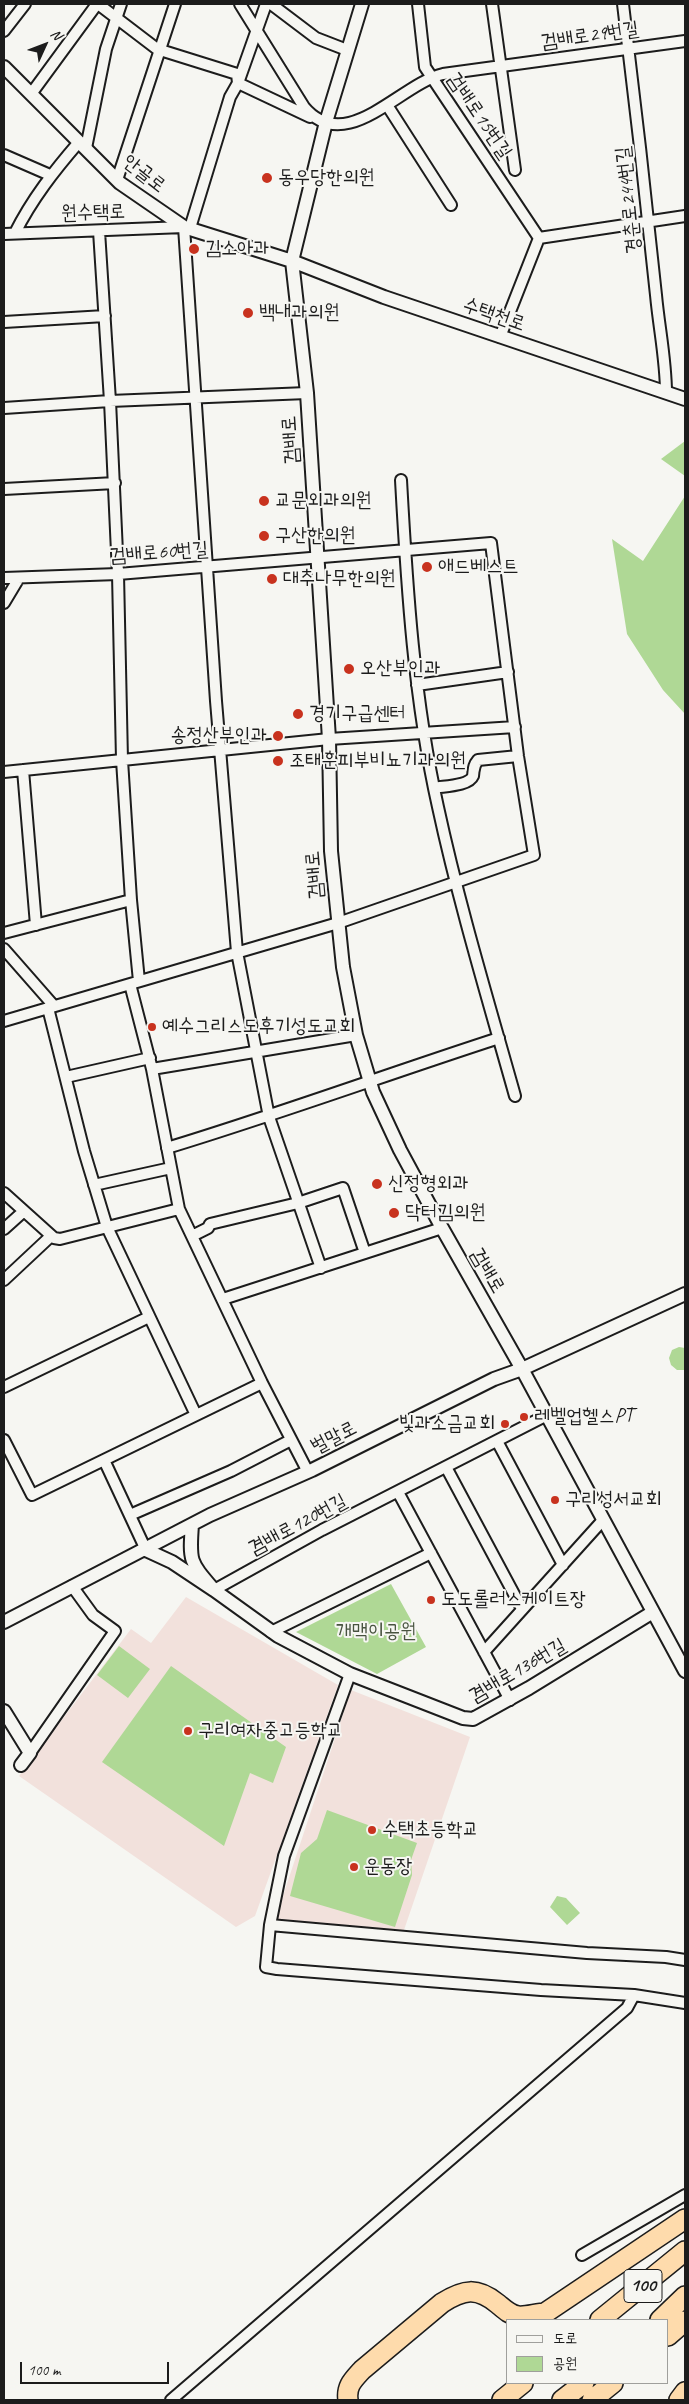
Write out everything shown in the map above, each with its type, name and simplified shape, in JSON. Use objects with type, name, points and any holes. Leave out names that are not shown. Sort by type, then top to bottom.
[{"type":"highway","points":[[348,2400],[347,2390],[352,2380],[362,2370],[455,2294],[468,2290],[487,2295],[506,2311],[518,2316],[545,2312],[685,2220]]},
{"type":"highway","name":"100","points":[[601,2319],[685,2252]]},
{"type":"highway","name":"100","points":[[661,2319],[685,2296]]},
{"type":"highway","name":"100","points":[[669,2335],[685,2321]]},
{"type":"highway","points":[[502,2400],[522,2384]]},
{"type":"highway","points":[[562,2400],[583,2384]]},
{"type":"highway","points":[[592,2400],[613,2384]]},
{"type":"highway","points":[[679,2400],[685,2392]]},
{"type":"street","points":[[4,31],[25,4]]},
{"type":"street","points":[[31,94],[98,4],[160,50],[237,74],[238,83]]},
{"type":"street","points":[[15,233],[28,206],[50,175],[83,145],[106,48],[121,4]]},
{"type":"street","points":[[117,180],[175,4]]},
{"type":"street","points":[[240,4],[304,107],[320,120]]},
{"type":"street","points":[[266,4],[238,83],[230,97],[187,227],[195,396],[237,952],[269,1117],[321,1268]]},
{"type":"street","points":[[271,4],[316,38],[347,50]]},
{"type":"street","name":"검배로","points":[[362,4],[347,50],[320,120],[292,261],[307,393],[329,739],[331,851],[343,967],[356,1035],[369,1080],[400,1150],[522,1369],[685,1671]]},
{"type":"street","name":"검배로15번길","points":[[418,4],[426,67],[539,238]]},
{"type":"street","points":[[492,4],[515,170]]},
{"type":"street","name":"경춘로244번길","points":[[623,4],[649,221],[656,297],[666,360],[666,394]]},
{"type":"street","name":"검배로29번길","points":[[320,120],[347,125],[368,118],[432,76],[685,41]]},
{"type":"street","name":"안골로","points":[[4,67],[117,180],[187,227],[292,261]]},
{"type":"street","points":[[238,83],[320,120]]},
{"type":"street","points":[[387,105],[452,205]]},
{"type":"street","points":[[4,155],[50,175]]},
{"type":"street","points":[[500,337],[539,238],[685,216]]},
{"type":"street","name":"원수택로","points":[[4,234],[187,227]]},
{"type":"street","points":[[99,231],[115,483],[122,760],[135,982],[179,1209],[262,1383],[308,1472]]},
{"type":"street","name":"수택천로","points":[[292,261],[377,294],[685,399]]},
{"type":"street","points":[[4,322],[104,316]]},
{"type":"street","points":[[4,408],[195,396],[307,393]]},
{"type":"street","points":[[401,480],[404,550],[417,685],[434,788],[456,882],[515,1096]]},
{"type":"street","points":[[4,489],[115,483]]},
{"type":"street","name":"검배로60번길","points":[[4,578],[118,574],[317,559],[490,543],[508,672]]},
{"type":"street","points":[[4,603],[19,578]]},
{"type":"street","points":[[4,1021],[338,923],[534,855],[518,756],[508,672],[417,685]]},
{"type":"street","points":[[4,772],[329,739],[515,727]]},
{"type":"street","points":[[434,788],[468,782],[472,777],[474,765],[478,760],[518,756]]},
{"type":"street","points":[[23,770],[36,925]]},
{"type":"street","points":[[4,933],[131,900]]},
{"type":"street","points":[[4,949],[51,1007],[66,1077],[107,1227],[196,1415]]},
{"type":"street","points":[[66,1077],[256,1051],[356,1035]]},
{"type":"street","points":[[167,1148],[269,1117],[369,1080],[499,1038]]},
{"type":"street","points":[[94,1185],[171,1168]]},
{"type":"street","points":[[192,1236],[208,1228],[210,1224],[298,1202],[343,1188],[365,1253]]},
{"type":"street","points":[[4,1193],[51,1236],[60,1239],[179,1209]]},
{"type":"street","points":[[4,1229],[24,1211]]},
{"type":"street","points":[[223,1299],[442,1228]]},
{"type":"street","points":[[4,1280],[51,1236]]},
{"type":"street","name":"벌말로","points":[[4,1622],[192,1525],[308,1472],[494,1379],[522,1369],[685,1294]]},
{"type":"street","points":[[4,1388],[149,1317]]},
{"type":"street","points":[[4,1440],[32,1495],[262,1383]]},
{"type":"street","name":"겸배로120번길","points":[[214,1590],[322,1530],[547,1415]]},
{"type":"street","points":[[130,1515],[231,1472],[292,1440]]},
{"type":"street","points":[[497,1441],[563,1565]]},
{"type":"street","points":[[104,1460],[146,1550],[172,1562],[214,1590]]},
{"type":"street","points":[[446,1467],[522,1609]]},
{"type":"street","points":[[398,1492],[510,1700]]},
{"type":"street","points":[[484,1652],[603,1520]]},
{"type":"street","points":[[192,1525],[191,1562],[214,1590]]},
{"type":"street","points":[[271,1632],[431,1553]]},
{"type":"street","points":[[21,1765],[116,1632],[94,1615],[72,1586]]},
{"type":"street","name":"겸배로136번길","points":[[214,1590],[271,1632],[350,1674],[463,1718],[473,1719],[510,1700],[652,1612]]},
{"type":"street","points":[[350,1674],[284,1856],[270,1925],[266,1967],[540,1990],[634,1995],[685,2003]]},
{"type":"street","points":[[4,1711],[30,1753]]},
{"type":"street","points":[[270,1925],[685,1960]]},
{"type":"street","points":[[172,2400],[627,2008],[634,1995]]},
{"type":"street","points":[[582,2255],[685,2195]]},
{"type":"shaded area","name":"구리여자중고등학교","points":[[186,1597],[338,1685],[255,1916],[236,1927],[19,1776],[131,1629],[151,1643]]},
{"type":"shaded area","name":"수택초등학교","points":[[351,1690],[470,1737],[404,1930],[274,1923]]},
{"type":"green space","points":[[685,441],[685,476],[661,459]]},
{"type":"green space","points":[[685,496],[685,714],[663,690],[627,634],[612,539],[643,561]]},
{"type":"green space","points":[[679,1347],[685,1348],[685,1370],[677,1370],[671,1365],[669,1358],[672,1350]]},
{"type":"green space","name":"개맥이공원","points":[[391,1584],[426,1647],[377,1674],[296,1632]]},
{"type":"green space","points":[[119,1646],[150,1669],[128,1698],[97,1675]]},
{"type":"green space","points":[[171,1666],[286,1747],[273,1783],[250,1773],[224,1846],[102,1762]]},
{"type":"green space","name":"운동장","points":[[327,1810],[417,1843],[411,1860],[412,1875],[395,1927],[290,1896],[301,1853],[317,1839]]},
{"type":"green space","points":[[557,1896],[566,1898],[580,1913],[567,1925],[550,1907]]},
{"type":"place","name":"동우당한의원","points":[[267,178]]},
{"type":"place","name":"김소아과","points":[[194,249]]},
{"type":"place","name":"백내과의원","points":[[248,313]]},
{"type":"place","name":"교문외과의원","points":[[264,501]]},
{"type":"place","name":"구산한의원","points":[[264,536]]},
{"type":"place","name":"애드베스트","points":[[427,567]]},
{"type":"place","name":"대추나무한의원","points":[[272,579]]},
{"type":"place","name":"오산부인과","points":[[349,669]]},
{"type":"place","name":"경기구급센터","points":[[298,714]]},
{"type":"place","name":"송정산부인과","points":[[278,736]]},
{"type":"place","name":"조태훈피부비뇨기과의원","points":[[278,761]]},
{"type":"place","name":"예수그리스도후기성도교회","points":[[152,1027]]},
{"type":"place","name":"신정형외과","points":[[377,1184]]},
{"type":"place","name":"닥터김의원","points":[[394,1213]]},
{"type":"place","name":"레벨업헬스PT","points":[[524,1417]]},
{"type":"place","name":"빛과소금교회","points":[[505,1424]]},
{"type":"place","name":"구리성서교회","points":[[555,1500]]},
{"type":"place","name":"도도롤러스케이트장","points":[[431,1600]]},
{"type":"place","name":"구리여자중고등학교","points":[[188,1731]]},
{"type":"place","name":"수택초등학교","points":[[372,1830]]},
{"type":"place","name":"운동장","points":[[354,1867]]}]
